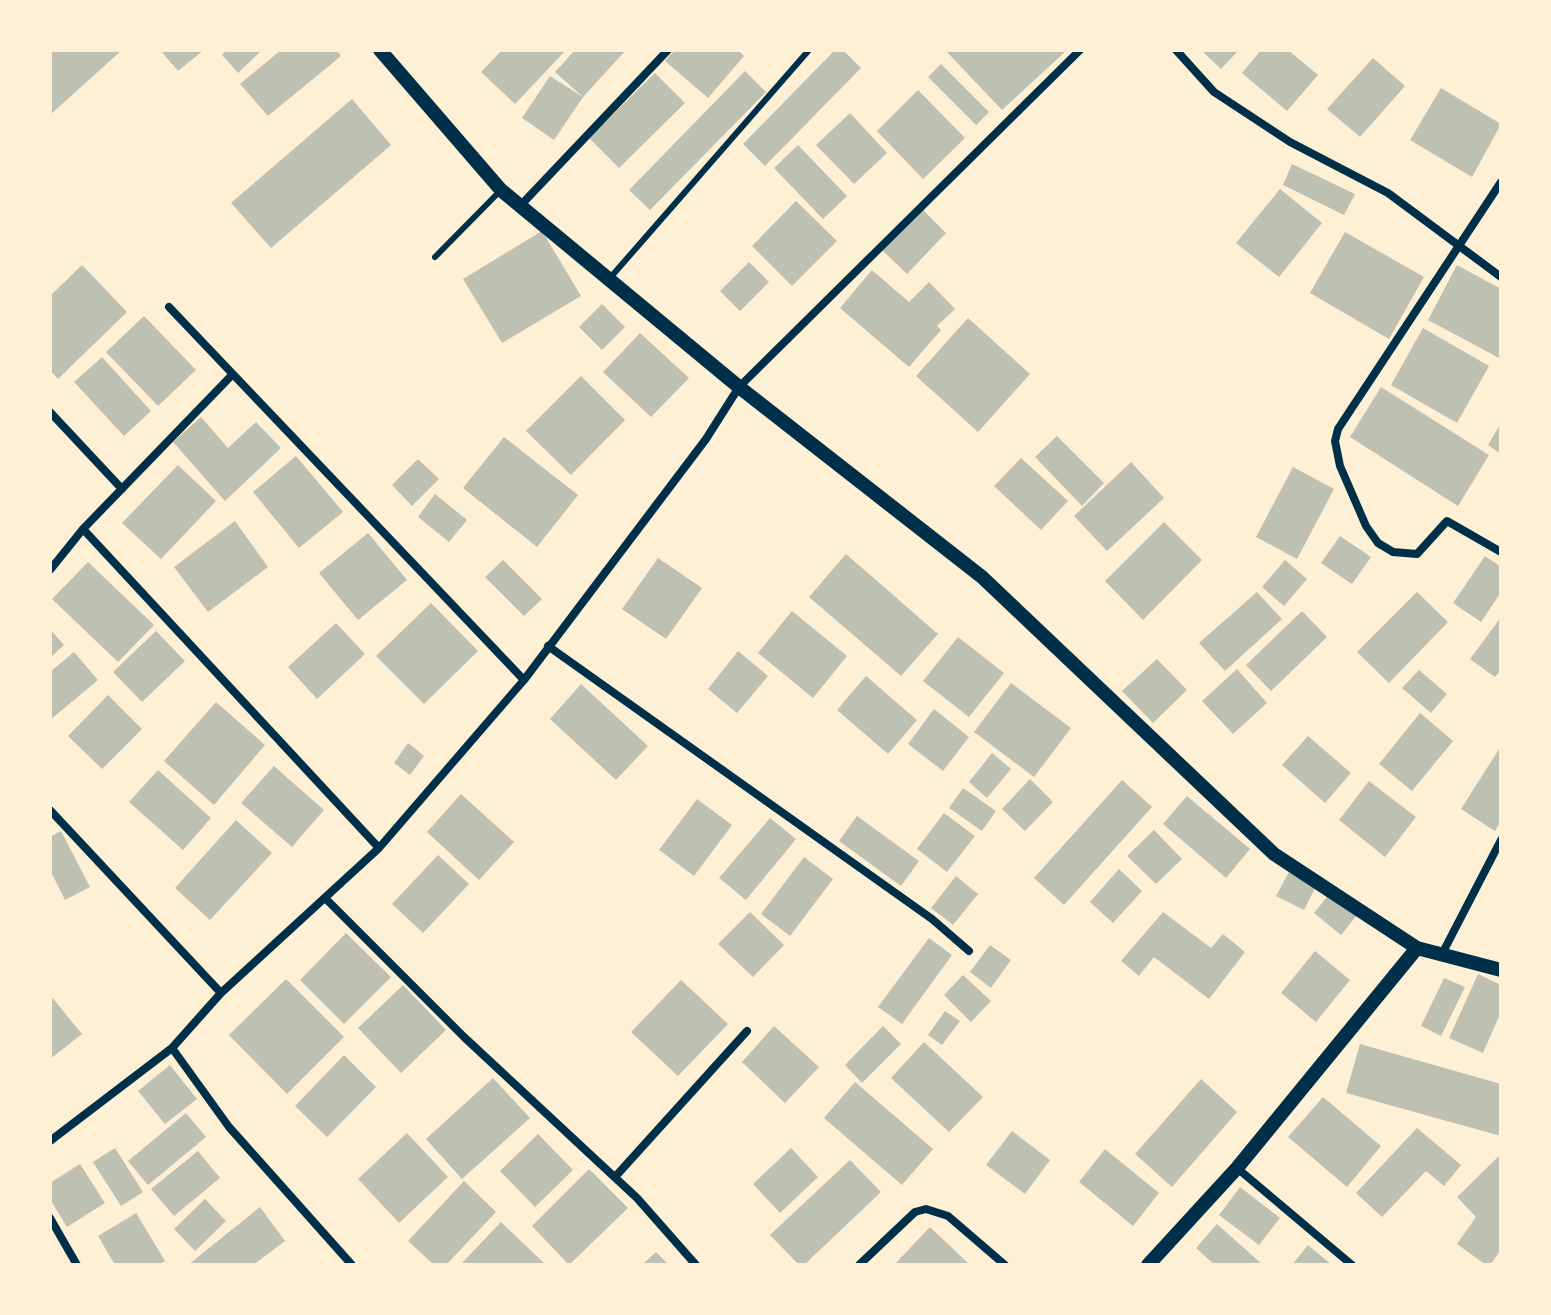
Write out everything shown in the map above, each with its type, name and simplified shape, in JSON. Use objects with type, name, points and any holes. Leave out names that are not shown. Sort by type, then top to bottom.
[{"type":"street","points":[[380,50],[501,190],[739,387],[982,577],[1274,854],[1417,948],[1501,970]]},
{"type":"street","points":[[520,206],[668,50]]},
{"type":"street","points":[[50,1141],[172,1048],[221,993],[379,848],[524,680],[706,439],[739,387],[1080,50]]},
{"type":"street","points":[[1176,50],[1214,92],[1290,142],[1388,193],[1461,244],[1473,258],[1501,277]]},
{"type":"street","points":[[1501,182],[1338,429],[1337,455],[1366,526],[1378,543],[1393,552],[1417,554],[1447,521],[1501,552]]},
{"type":"street","points":[[169,307],[524,680]]},
{"type":"street","points":[[50,570],[83,529],[232,375]]},
{"type":"street","points":[[50,412],[122,489]]},
{"type":"street","points":[[83,529],[379,848]]},
{"type":"street","points":[[548,646],[932,919],[969,951]]},
{"type":"street","points":[[50,810],[221,993]]},
{"type":"street","points":[[1442,954],[1501,840]]},
{"type":"street","points":[[326,899],[464,1037],[615,1177],[696,1265]]},
{"type":"street","points":[[1148,1265],[1237,1168],[1417,948]]},
{"type":"street","points":[[615,1177],[747,1031]]},
{"type":"street","points":[[172,1048],[229,1127],[352,1265]]},
{"type":"street","points":[[1237,1168],[1352,1265]]},
{"type":"street","points":[[859,1265],[915,1212],[926,1209],[948,1216],[1005,1265]]},
{"type":"street","points":[[50,1218],[77,1265]]},
{"type":"lane","points":[[607,280],[809,50]]},
{"type":"lane","points":[[435,257],[501,190]]},
{"type":"building","points":[[50,50],[122,50],[50,115]]},
{"type":"building","points":[[160,50],[204,50],[178,71]]},
{"type":"building","points":[[227,50],[262,50],[238,73],[222,55]]},
{"type":"building","points":[[281,50],[336,50],[341,56],[268,116],[240,84]]},
{"type":"building","points":[[502,50],[566,50],[515,104],[481,72]]},
{"type":"building","points":[[575,50],[626,50],[583,97],[555,72]]},
{"type":"building","points":[[675,50],[738,50],[744,56],[708,98],[665,61]]},
{"type":"building","points":[[835,50],[843,50],[861,68],[765,166],[743,144]]},
{"type":"building","points":[[945,50],[1067,50],[1002,110]]},
{"type":"building","points":[[1201,50],[1239,50],[1221,69]]},
{"type":"building","points":[[1261,50],[1288,50],[1318,75],[1287,111],[1242,73]]},
{"type":"building","points":[[1373,58],[1405,86],[1360,137],[1327,109]]},
{"type":"building","points":[[941,64],[989,112],[976,125],[928,77]]},
{"type":"building","points":[[745,71],[766,92],[650,210],[629,190]]},
{"type":"building","points":[[655,73],[685,103],[619,168],[589,138]]},
{"type":"building","points":[[550,76],[583,97],[554,140],[522,118]]},
{"type":"building","points":[[1441,88],[1501,124],[1472,177],[1410,140]]},
{"type":"building","points":[[918,90],[965,138],[923,179],[877,131]]},
{"type":"building","points":[[352,99],[391,145],[271,248],[231,203]]},
{"type":"building","points":[[850,113],[887,153],[854,184],[816,145]]},
{"type":"building","points":[[798,145],[847,196],[823,219],[774,168]]},
{"type":"building","points":[[1292,164],[1355,194],[1344,215],[1283,185]]},
{"type":"building","points":[[1280,189],[1322,223],[1279,277],[1236,243]]},
{"type":"building","points":[[796,201],[837,241],[792,286],[752,246]]},
{"type":"building","points":[[922,209],[946,233],[907,274],[882,250]]},
{"type":"building","points":[[542,231],[581,296],[502,343],[463,279]]},
{"type":"building","points":[[1345,232],[1424,277],[1389,339],[1310,293]]},
{"type":"building","points":[[749,262],[769,282],[740,311],[720,291]]},
{"type":"building","points":[[82,265],[127,312],[58,379],[50,370],[50,296]]},
{"type":"building","points":[[1457,265],[1501,289],[1501,359],[1428,320]]},
{"type":"building","points":[[872,270],[909,302],[929,282],[955,309],[937,326],[941,330],[909,367],[840,308]]},
{"type":"building","points":[[602,304],[625,327],[602,350],[579,327]]},
{"type":"building","points":[[144,316],[196,370],[158,406],[106,352]]},
{"type":"building","points":[[968,318],[1030,374],[978,432],[916,376]]},
{"type":"building","points":[[1423,328],[1489,366],[1457,423],[1391,385]]},
{"type":"building","points":[[640,333],[689,378],[651,417],[603,372]]},
{"type":"building","points":[[102,357],[151,411],[124,436],[74,382]]},
{"type":"building","points":[[581,376],[625,420],[571,475],[526,431]]},
{"type":"building","points":[[1381,387],[1489,455],[1458,506],[1350,437]]},
{"type":"building","points":[[201,417],[228,448],[256,422],[281,448],[225,501],[173,442]]},
{"type":"building","points":[[1501,423],[1501,454],[1488,445]]},
{"type":"building","points":[[1057,436],[1104,483],[1082,506],[1035,457]]},
{"type":"building","points":[[504,437],[578,495],[537,547],[463,488]]},
{"type":"building","points":[[296,456],[343,512],[299,548],[253,492]]},
{"type":"building","points":[[1021,458],[1068,501],[1041,530],[994,486]]},
{"type":"building","points":[[418,459],[439,479],[412,506],[392,485]]},
{"type":"building","points":[[1131,462],[1164,498],[1107,551],[1074,516]]},
{"type":"building","points":[[178,465],[216,501],[161,559],[122,523]]},
{"type":"building","points":[[1293,467],[1334,489],[1297,559],[1256,537]]},
{"type":"building","points":[[435,494],[467,520],[449,542],[418,517]]},
{"type":"building","points":[[235,521],[268,567],[208,612],[174,567]]},
{"type":"building","points":[[1164,522],[1202,560],[1143,620],[1105,581]]},
{"type":"building","points":[[368,533],[407,580],[358,620],[319,573]]},
{"type":"building","points":[[1340,536],[1371,557],[1352,584],[1321,563]]},
{"type":"building","points":[[846,554],[938,634],[901,676],[809,597]]},
{"type":"building","points":[[1485,556],[1501,567],[1501,592],[1481,622],[1453,603]]},
{"type":"building","points":[[658,558],[702,588],[666,639],[622,609]]},
{"type":"building","points":[[503,560],[542,599],[524,616],[485,577]]},
{"type":"building","points":[[1285,560],[1307,579],[1284,606],[1262,587]]},
{"type":"building","points":[[88,562],[154,625],[118,662],[52,599]]},
{"type":"building","points":[[1257,592],[1282,619],[1225,671],[1199,643]]},
{"type":"building","points":[[1417,592],[1448,622],[1389,683],[1357,652]]},
{"type":"building","points":[[431,603],[478,651],[424,704],[376,656]]},
{"type":"building","points":[[792,611],[847,656],[813,698],[758,653]]},
{"type":"building","points":[[1302,611],[1327,637],[1271,691],[1246,665]]},
{"type":"building","points":[[1501,617],[1501,670],[1495,677],[1470,659]]},
{"type":"building","points":[[336,623],[365,654],[317,699],[288,667]]},
{"type":"building","points":[[50,629],[64,645],[50,658]]},
{"type":"building","points":[[156,631],[185,661],[142,702],[113,672]]},
{"type":"building","points":[[958,637],[1004,673],[969,717],[923,681]]},
{"type":"building","points":[[738,651],[768,676],[737,713],[708,689]]},
{"type":"building","points":[[74,652],[98,680],[50,720],[50,672]]},
{"type":"building","points":[[1157,659],[1187,690],[1153,723],[1122,691]]},
{"type":"building","points":[[1237,669],[1267,703],[1233,734],[1202,701]]},
{"type":"building","points":[[1419,670],[1447,694],[1431,713],[1402,688]]},
{"type":"building","points":[[866,676],[917,720],[888,754],[837,710]]},
{"type":"building","points":[[1011,683],[1071,728],[1034,777],[974,732]]},
{"type":"building","points":[[581,684],[648,746],[616,780],[550,719]]},
{"type":"building","points":[[108,695],[142,729],[102,769],[68,736]]},
{"type":"building","points":[[216,702],[265,745],[214,805],[164,761]]},
{"type":"building","points":[[934,709],[969,737],[943,771],[908,744]]},
{"type":"building","points":[[1420,713],[1453,741],[1412,791],[1379,764]]},
{"type":"building","points":[[1308,736],[1351,773],[1325,803],[1282,765]]},
{"type":"building","points":[[408,743],[424,756],[410,775],[394,763]]},
{"type":"building","points":[[1501,746],[1501,821],[1495,831],[1461,809]]},
{"type":"building","points":[[992,753],[1011,769],[987,798],[969,782]]},
{"type":"building","points":[[274,766],[324,810],[292,847],[241,803]]},
{"type":"building","points":[[158,770],[211,818],[183,850],[129,802]]},
{"type":"building","points":[[1030,779],[1053,802],[1025,831],[1002,809]]},
{"type":"building","points":[[1122,780],[1152,807],[1064,905],[1034,878]]},
{"type":"building","points":[[1369,781],[1416,817],[1385,857],[1339,820]]},
{"type":"building","points":[[963,788],[996,811],[982,831],[949,808]]},
{"type":"building","points":[[461,794],[514,842],[479,880],[427,832]]},
{"type":"building","points":[[1187,796],[1250,849],[1226,878],[1163,824]]},
{"type":"building","points":[[697,799],[732,825],[694,876],[659,850]]},
{"type":"building","points":[[944,813],[975,836],[947,872],[917,849]]},
{"type":"building","points":[[857,816],[919,861],[901,886],[839,841]]},
{"type":"building","points":[[770,818],[796,839],[746,900],[719,878]]},
{"type":"building","points":[[236,820],[272,853],[210,920],[175,888]]},
{"type":"building","points":[[1154,830],[1182,859],[1156,884],[1127,856]]},
{"type":"building","points":[[61,831],[90,887],[65,900],[50,870],[50,837]]},
{"type":"building","points":[[438,855],[469,884],[423,933],[392,904]]},
{"type":"building","points":[[804,857],[833,879],[790,936],[761,914]]},
{"type":"building","points":[[1119,869],[1142,891],[1113,923],[1090,902]]},
{"type":"building","points":[[1290,870],[1317,884],[1304,910],[1276,896]]},
{"type":"building","points":[[956,876],[978,894],[953,925],[931,908]]},
{"type":"building","points":[[1330,893],[1357,915],[1341,935],[1314,913]]},
{"type":"building","points":[[750,912],[784,945],[753,977],[718,944]]},
{"type":"building","points":[[1163,912],[1211,948],[1223,934],[1245,952],[1209,999],[1154,957],[1139,976],[1121,961]]},
{"type":"building","points":[[346,933],[391,977],[344,1024],[300,980]]},
{"type":"building","points":[[929,938],[952,955],[902,1024],[878,1007]]},
{"type":"building","points":[[990,945],[1011,960],[991,988],[970,972]]},
{"type":"building","points":[[1315,951],[1350,980],[1316,1022],[1281,993]]},
{"type":"building","points":[[1478,974],[1501,985],[1501,1012],[1483,1053],[1449,1038]]},
{"type":"building","points":[[963,975],[991,1001],[971,1022],[944,995]]},
{"type":"building","points":[[1444,978],[1465,987],[1441,1036],[1421,1026]]},
{"type":"building","points":[[286,979],[344,1037],[287,1094],[229,1035]]},
{"type":"building","points":[[681,980],[728,1024],[678,1076],[631,1032]]},
{"type":"building","points":[[403,985],[446,1030],[401,1073],[358,1028]]},
{"type":"building","points":[[50,995],[82,1034],[50,1059]]},
{"type":"building","points":[[945,1011],[960,1021],[942,1045],[928,1035]]},
{"type":"building","points":[[774,1026],[819,1067],[785,1103],[742,1062]]},
{"type":"building","points":[[883,1026],[901,1044],[862,1083],[845,1065]]},
{"type":"building","points":[[924,1042],[983,1097],[949,1132],[891,1078]]},
{"type":"building","points":[[1360,1044],[1501,1084],[1501,1136],[1346,1093]]},
{"type":"building","points":[[344,1055],[376,1087],[327,1137],[295,1106]]},
{"type":"building","points":[[170,1065],[197,1099],[165,1124],[138,1091]]},
{"type":"building","points":[[493,1078],[530,1118],[462,1179],[426,1139]]},
{"type":"building","points":[[1201,1079],[1237,1112],[1172,1187],[1135,1154]]},
{"type":"building","points":[[855,1082],[933,1149],[902,1185],[824,1118]]},
{"type":"building","points":[[1323,1097],[1381,1146],[1347,1187],[1288,1137]]},
{"type":"building","points":[[186,1113],[206,1137],[148,1185],[128,1161]]},
{"type":"building","points":[[1417,1128],[1461,1165],[1444,1186],[1426,1171],[1382,1217],[1356,1193]]},
{"type":"building","points":[[1012,1131],[1050,1160],[1025,1194],[986,1165]]},
{"type":"building","points":[[407,1133],[448,1177],[399,1223],[358,1179]]},
{"type":"building","points":[[538,1134],[573,1170],[535,1207],[500,1171]]},
{"type":"building","points":[[115,1148],[143,1192],[121,1206],[93,1162]]},
{"type":"building","points":[[791,1148],[818,1177],[780,1213],[753,1184]]},
{"type":"building","points":[[1105,1149],[1159,1193],[1133,1226],[1079,1182]]},
{"type":"building","points":[[198,1151],[220,1178],[174,1216],[151,1189]]},
{"type":"building","points":[[1501,1154],[1501,1250],[1490,1265],[1486,1265],[1457,1244],[1476,1217],[1457,1197]]},
{"type":"building","points":[[850,1160],[881,1192],[804,1265],[799,1265],[770,1235]]},
{"type":"building","points":[[80,1164],[105,1203],[67,1227],[50,1199],[50,1183]]},
{"type":"building","points":[[589,1169],[628,1208],[569,1265],[532,1226]]},
{"type":"building","points":[[464,1181],[496,1212],[446,1265],[434,1265],[408,1241]]},
{"type":"building","points":[[1240,1187],[1280,1218],[1259,1245],[1219,1215]]},
{"type":"building","points":[[205,1199],[226,1221],[195,1251],[174,1229]]},
{"type":"building","points":[[260,1207],[285,1241],[253,1265],[188,1265]]},
{"type":"building","points":[[136,1213],[165,1261],[159,1265],[115,1265],[98,1236]]},
{"type":"building","points":[[501,1222],[546,1265],[460,1265]]},
{"type":"building","points":[[1217,1224],[1263,1265],[1215,1265],[1196,1248]]},
{"type":"building","points":[[930,1227],[970,1265],[894,1265]]},
{"type":"building","points":[[1308,1245],[1332,1265],[1292,1265]]},
{"type":"building","points":[[656,1252],[669,1265],[642,1265]]}]
